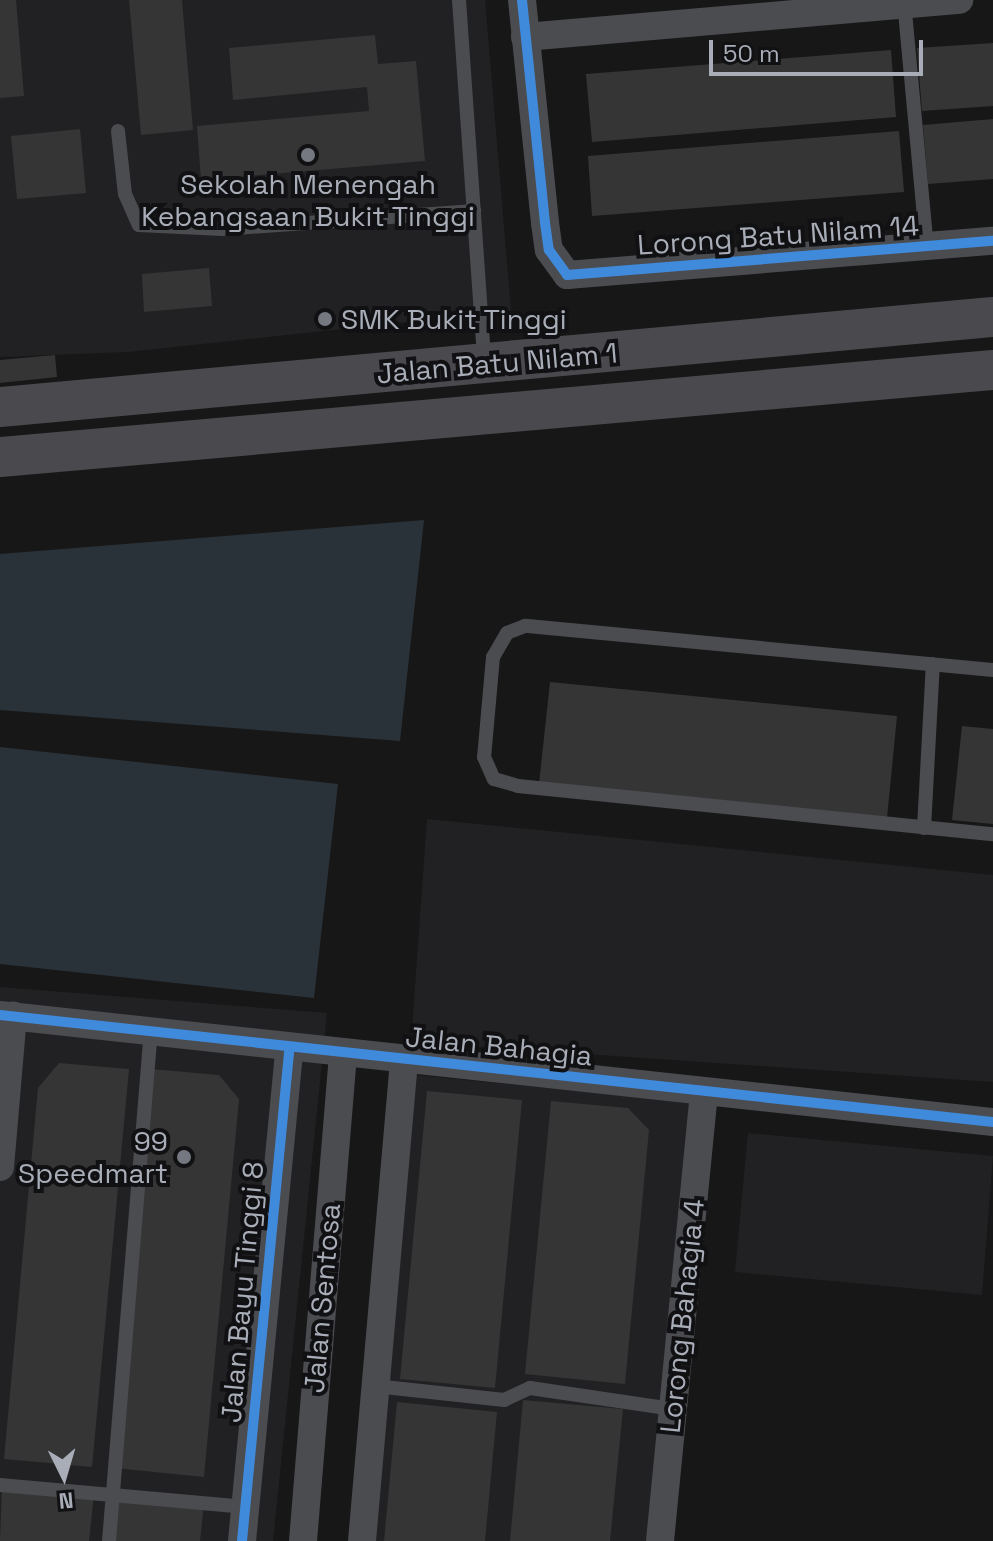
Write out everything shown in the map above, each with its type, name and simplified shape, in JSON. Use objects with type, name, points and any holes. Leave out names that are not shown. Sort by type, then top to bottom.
[{"type":"main road","name":"Jalan Batu Nilam 1","points":[[0,407],[993,317]]},
{"type":"main road","points":[[886,325],[891,379]]},
{"type":"main road","name":"Jalan Batu Nilam 1","points":[[0,457],[993,370]]},
{"type":"street","points":[[522,0],[525,37],[904,2],[959,0]]},
{"type":"street","name":"Lorong Batu Nilam 14","points":[[525,37],[547,237],[567,275],[993,241]]},
{"type":"street","points":[[0,1167],[6,1016]]},
{"type":"street","name":"Jalan Bahagia","points":[[6,1016],[151,1029],[343,1055],[993,1122]]},
{"type":"street","name":"Jalan Bayu Tinggi 8","points":[[242,1541],[290,1047]]},
{"type":"street","name":"Jalan Sentosa","points":[[303,1541],[343,1055]]},
{"type":"street","points":[[362,1541],[404,1060]]},
{"type":"street","name":"Lorong Bahagia 4","points":[[660,1541],[704,1092]]},
{"type":"lane","points":[[459,0],[485,365]]},
{"type":"lane","points":[[904,2],[927,247]]},
{"type":"lane","points":[[118,131],[125,194],[139,225],[222,229],[474,211]]},
{"type":"lane","points":[[993,670],[525,626],[507,633],[493,657],[484,757],[494,779],[518,786],[993,834]]},
{"type":"lane","points":[[924,828],[933,664]]},
{"type":"lane","points":[[109,1541],[151,1029]]},
{"type":"lane","points":[[375,1386],[504,1400],[530,1388],[673,1409]]},
{"type":"lane","points":[[0,1485],[246,1507]]},
{"type":"shaded area","name":"Sekolah Menengah Kebangsaan Bukit Tinggi","points":[[0,0],[485,0],[511,311],[128,352],[0,357]]},
{"type":"shaded area","points":[[424,520],[400,741],[0,710],[0,554]]},
{"type":"shaded area","points":[[0,747],[338,784],[314,998],[0,964]]},
{"type":"shaded area","points":[[427,819],[993,875],[993,1082],[411,1042]]},
{"type":"shaded area","points":[[0,987],[327,1013],[273,1541],[0,1541]]},
{"type":"shaded area","points":[[415,1075],[691,1102],[648,1541],[375,1541]]},
{"type":"shaded area","points":[[748,1133],[993,1156],[982,1295],[735,1272]]},
{"type":"building","points":[[0,0],[16,0],[24,96],[0,98]]},
{"type":"building","points":[[129,0],[182,0],[193,130],[141,135]]},
{"type":"building","points":[[375,35],[378,64],[416,61],[425,161],[201,180],[197,126],[369,111],[367,87],[233,100],[229,48]]},
{"type":"building","points":[[993,43],[993,106],[922,111],[917,48]]},
{"type":"building","points":[[891,50],[896,117],[592,142],[586,74]]},
{"type":"building","points":[[993,119],[993,179],[928,184],[923,125]]},
{"type":"building","points":[[80,129],[86,193],[17,199],[11,136]]},
{"type":"building","points":[[899,131],[904,192],[592,216],[588,156]]},
{"type":"building","points":[[209,268],[212,306],[144,312],[142,274]]},
{"type":"building","points":[[55,355],[57,377],[0,383],[0,360]]},
{"type":"building","points":[[550,682],[897,716],[887,818],[539,784]]},
{"type":"building","points":[[962,726],[993,729],[993,824],[952,820]]},
{"type":"building","points":[[59,1063],[129,1069],[92,1467],[4,1459],[38,1088]]},
{"type":"building","points":[[151,1069],[219,1075],[239,1099],[204,1477],[114,1468]]},
{"type":"building","points":[[427,1091],[522,1100],[495,1388],[400,1379]]},
{"type":"building","points":[[551,1101],[628,1108],[649,1130],[625,1384],[525,1374]]},
{"type":"building","points":[[523,1400],[623,1409],[610,1541],[510,1541]]},
{"type":"building","points":[[397,1402],[497,1412],[485,1541],[384,1541]]},
{"type":"building","points":[[2,1486],[94,1494],[89,1541],[0,1541]]},
{"type":"building","points":[[114,1495],[204,1503],[200,1541],[110,1541]]},
{"type":"cycle path","points":[[522,0],[549,250],[567,275],[993,241]]},
{"type":"cycle path","points":[[0,1015],[993,1122]]},
{"type":"cycle path","points":[[242,1541],[290,1047]]},
{"type":"place","name":"Sekolah Menengah Kebangsaan Bukit Tinggi","points":[[308,155]]},
{"type":"place","name":"SMK Bukit Tinggi","points":[[325,319]]},
{"type":"place","name":"99 Speedmart","points":[[184,1157]]}]
